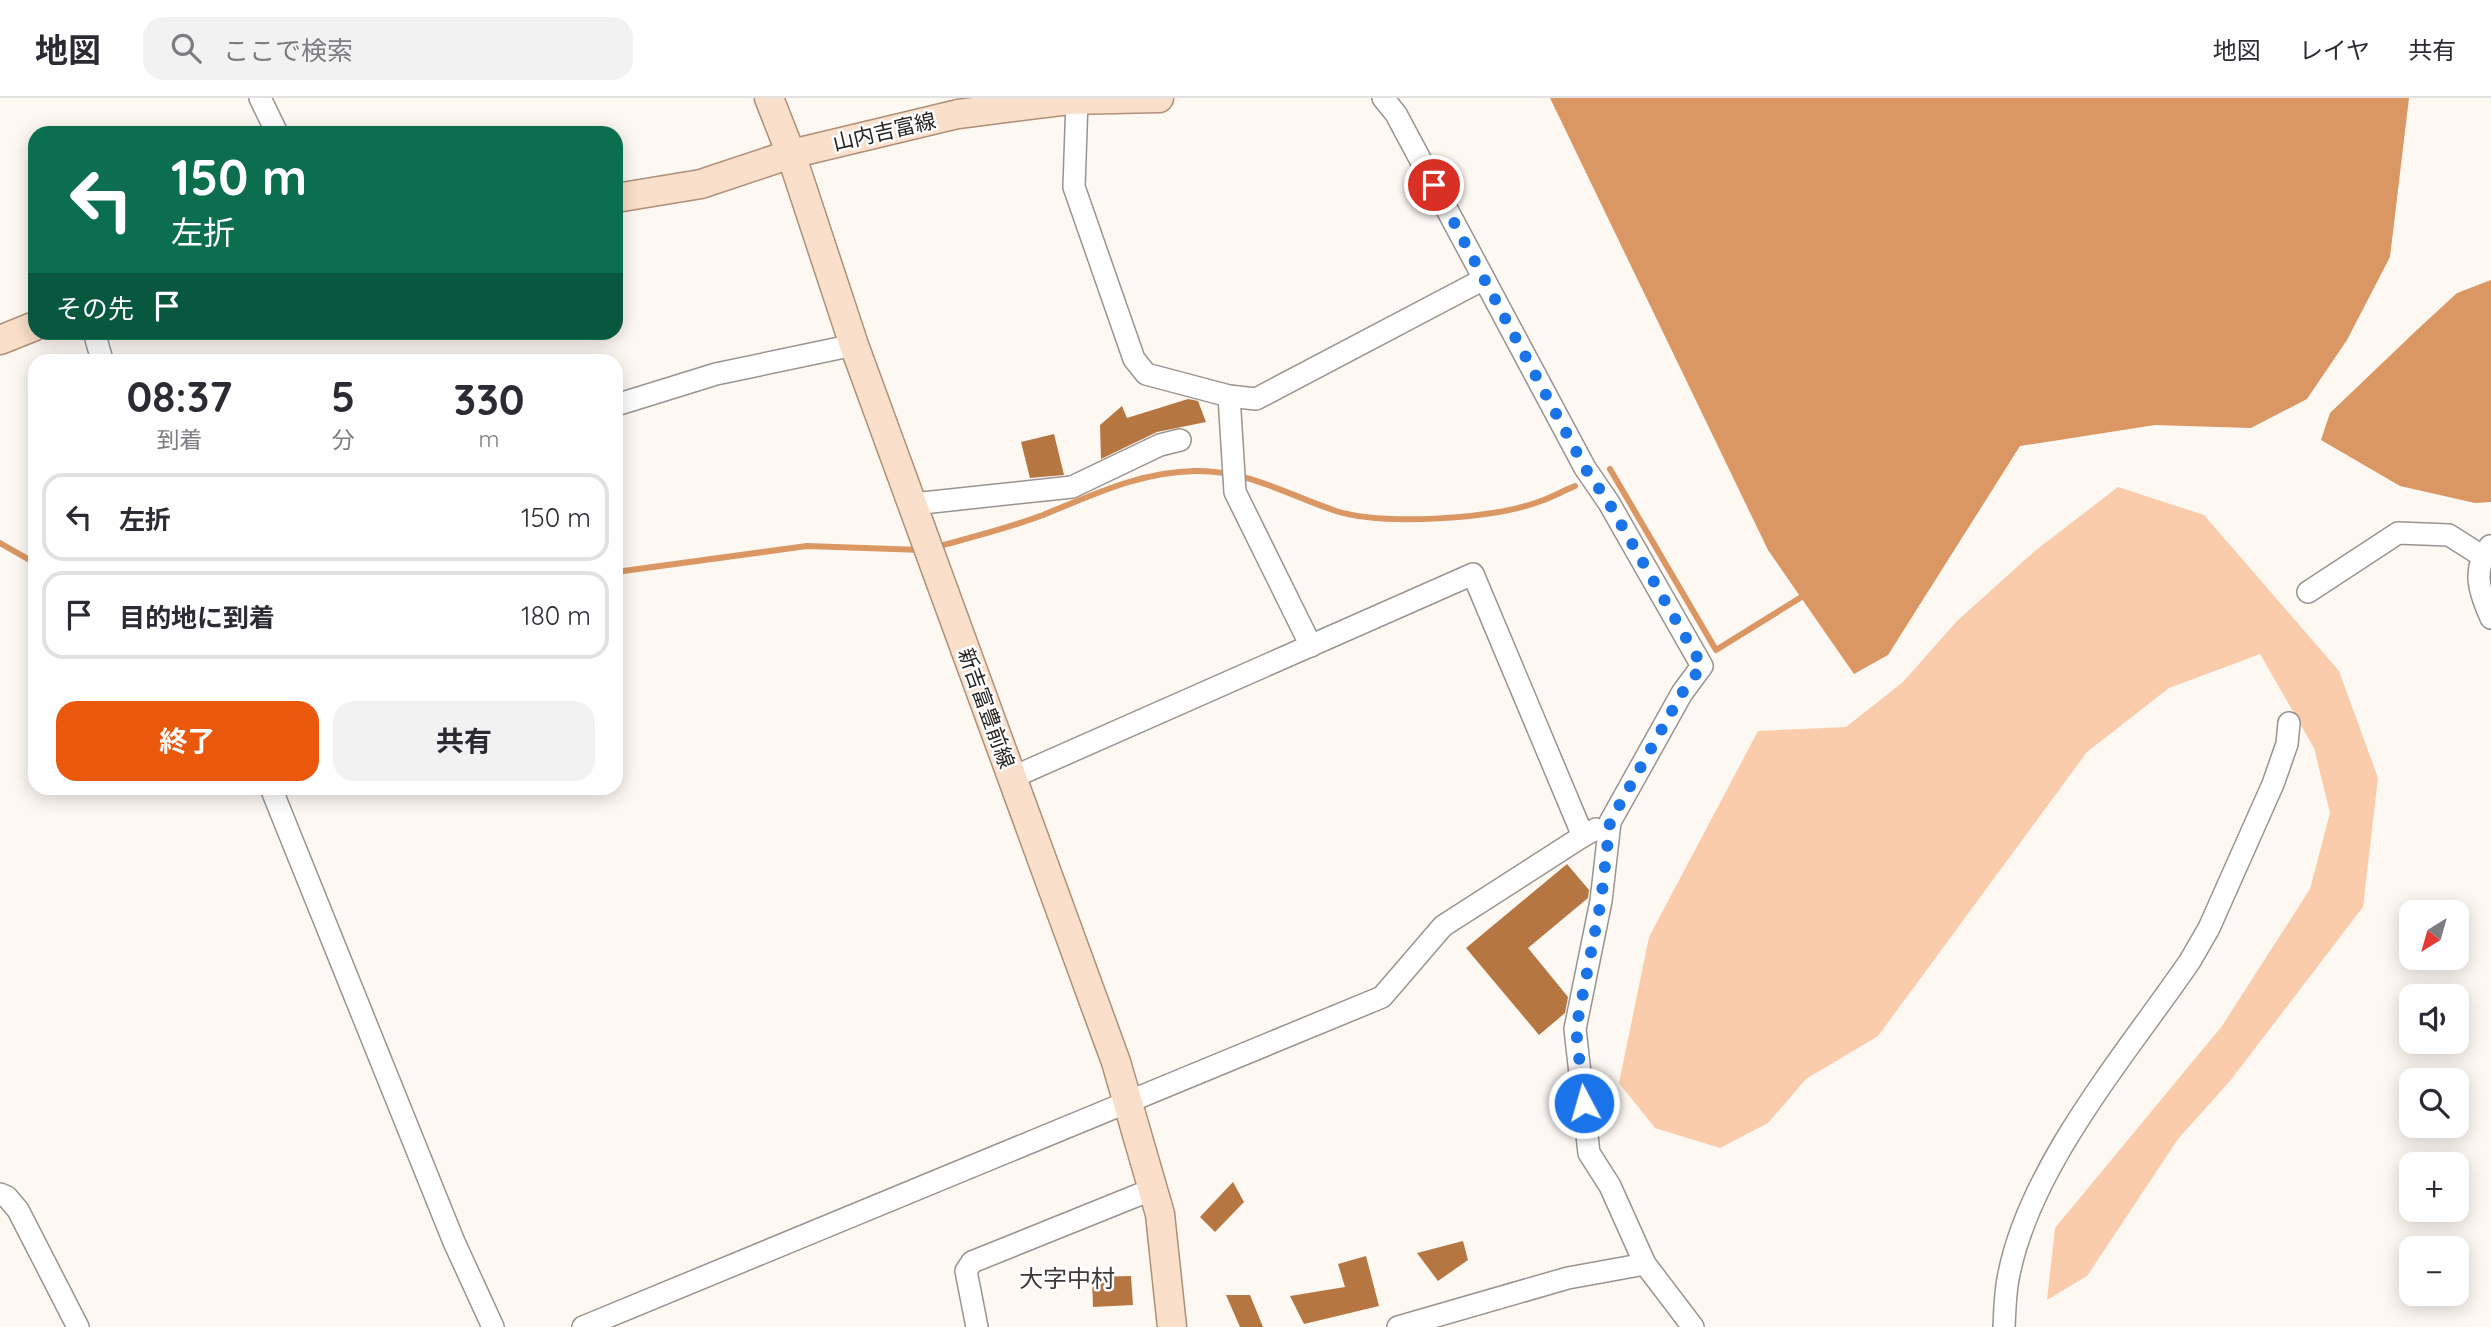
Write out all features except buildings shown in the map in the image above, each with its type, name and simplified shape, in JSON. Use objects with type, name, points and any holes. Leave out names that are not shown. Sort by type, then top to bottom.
[{"type":"main road","name":"新吉富豊前線","points":[[769,98],[791,154],[853,345],[1116,1062],[1160,1214],[1172,1327]]},
{"type":"main road","name":"山内吉富線","points":[[623,197],[701,184],[791,154],[958,114],[1077,100],[1159,98]]},
{"type":"main road","points":[[0,340],[28,329]]},
{"type":"street","points":[[260,98],[274,126]]},
{"type":"street","points":[[1383,98],[1396,114],[1585,468],[1609,503],[1702,666],[1682,693],[1610,822],[1601,901],[1576,1029],[1589,1153],[1610,1186],[1645,1264],[1693,1327]]},
{"type":"street","points":[[1077,100],[1074,187],[1134,359],[1146,374],[1229,396],[1256,399],[1484,279]]},
{"type":"street","points":[[623,403],[716,374],[853,345]]},
{"type":"street","points":[[1229,396],[1235,492],[1311,646]]},
{"type":"street","points":[[913,504],[1072,487],[1160,445],[1180,440]]},
{"type":"street","points":[[2308,592],[2398,533],[2449,534],[2486,551],[2477,588],[2491,618]]},
{"type":"street","points":[[1011,778],[1473,574],[1583,836]]},
{"type":"street","points":[[2004,1327],[2012,1260],[2045,1176],[2190,961],[2209,928],[2280,767],[2289,723]]},
{"type":"street","points":[[274,795],[454,1242],[493,1327]]},
{"type":"street","points":[[583,1327],[627,1319],[1127,1103],[1382,997],[1443,926],[1583,836],[1610,822]]},
{"type":"street","points":[[977,1327],[966,1271],[972,1262],[1153,1189]]},
{"type":"street","points":[[0,1195],[7,1197],[18,1210],[78,1327]]},
{"type":"street","points":[[1398,1327],[1568,1278],[1645,1264]]},
{"type":"shaded area","points":[[1550,98],[2409,98],[2390,257],[2347,340],[2307,399],[2251,428],[2155,425],[2020,446],[1888,655],[1854,674],[1768,550]]},
{"type":"shaded area","points":[[2491,280],[2491,502],[2475,503],[2400,486],[2321,440],[2330,413],[2419,328],[2457,293]]},
{"type":"shaded area","points":[[2118,487],[2204,515],[2339,671],[2378,778],[2363,907],[2230,1081],[2178,1139],[2087,1276],[2047,1300],[2055,1228],[2222,1026],[2310,889],[2330,813],[2314,748],[2260,654],[2169,688],[2087,752],[1878,1036],[1806,1079],[1768,1123],[1720,1148],[1655,1128],[1619,1083],[1649,937],[1758,731],[1846,727],[1903,682],[1957,621],[2036,550]]},
{"type":"waterway","points":[[1610,469],[1716,650],[1808,593]]},
{"type":"waterway","points":[[936,547],[1030,520],[1135,480],[1174,472],[1233,475],[1336,511],[1357,516],[1410,519],[1496,512],[1541,501],[1575,486]]},
{"type":"waterway","points":[[0,543],[28,559]]},
{"type":"waterway","points":[[623,571],[807,546],[922,550]]},
{"type":"district","name":"大字中村","points":[[1067,1278]]},
{"type":"route","points":[[1434,185],[1585,468],[1609,503],[1702,666],[1682,693],[1610,822],[1601,901],[1576,1029],[1584,1103]]}]
